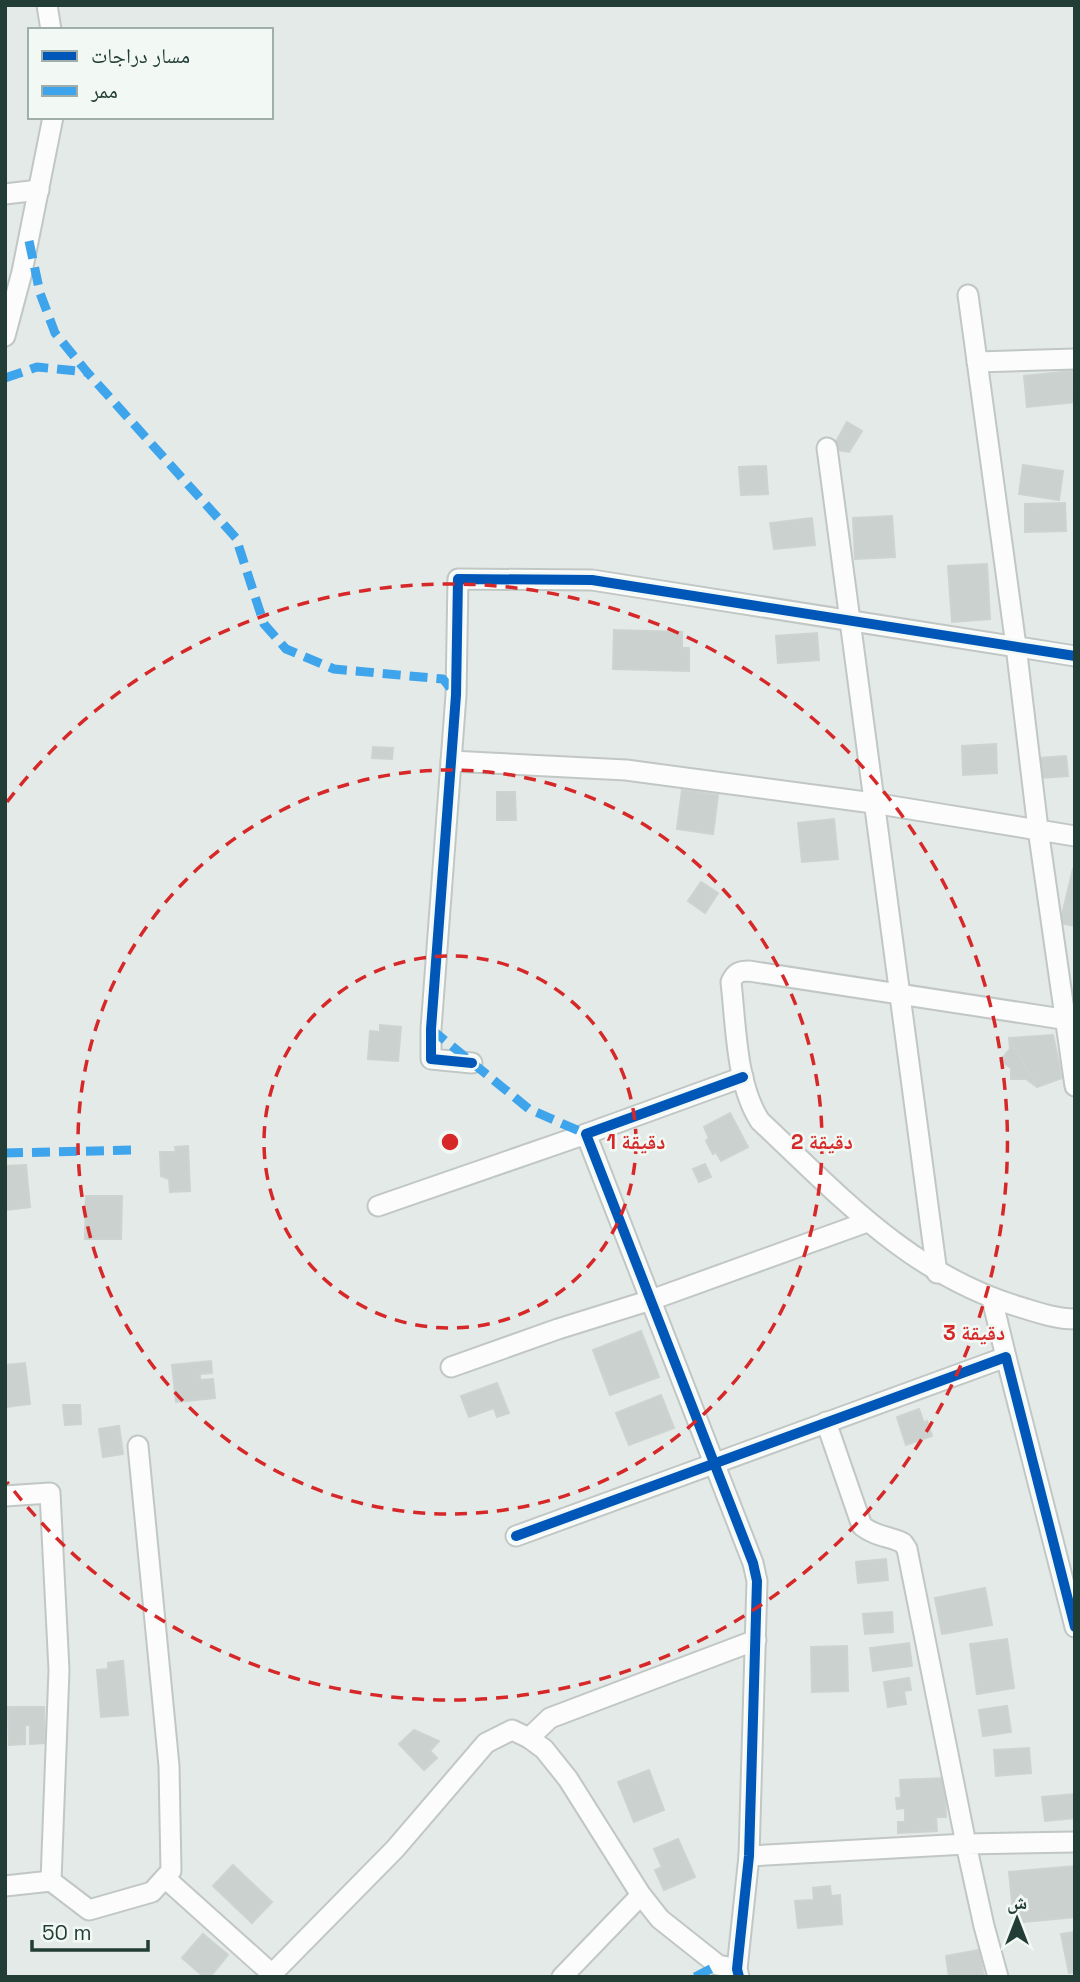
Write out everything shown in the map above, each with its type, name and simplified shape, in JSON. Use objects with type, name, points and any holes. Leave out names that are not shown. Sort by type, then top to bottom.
[{"type":"street","points":[[47,5],[51,28]]},
{"type":"street","points":[[5,335],[22,272],[52,119]]},
{"type":"street","points":[[5,194],[39,190]]},
{"type":"street","points":[[968,295],[1038,829],[1070,1020],[1075,1086]]},
{"type":"street","points":[[977,362],[1075,359]]},
{"type":"street","points":[[827,448],[937,1272]]},
{"type":"street","points":[[472,1063],[431,1059],[456,695],[457,579],[592,580],[1075,656]]},
{"type":"street","points":[[451,761],[626,770],[873,803],[1075,836]]},
{"type":"street","points":[[1070,1020],[898,992],[740,971],[731,982],[743,1077],[751,1108],[760,1122],[867,1222],[937,1272],[992,1299],[1036,1312],[1075,1319]]},
{"type":"street","points":[[378,1206],[743,1077]]},
{"type":"street","points":[[164,1878],[270,1975],[395,1849],[486,1743],[512,1730],[544,1749],[568,1780],[641,1895],[660,1919],[718,1965],[738,1973],[750,1856],[758,1598],[753,1563],[586,1134]]},
{"type":"street","points":[[451,1367],[651,1300],[867,1222]]},
{"type":"street","points":[[992,1299],[1070,1590],[1075,1627]]},
{"type":"street","points":[[516,1536],[1006,1357]]},
{"type":"street","points":[[826,1422],[862,1526],[881,1537],[904,1542],[907,1549],[966,1844],[998,1977]]},
{"type":"street","points":[[5,1886],[51,1881],[89,1910],[152,1892],[171,1871],[169,1766],[138,1446]]},
{"type":"street","points":[[5,1496],[50,1493],[59,1670],[51,1881]]},
{"type":"street","points":[[529,1738],[550,1718],[756,1640]]},
{"type":"street","points":[[750,1856],[966,1844],[1075,1842]]},
{"type":"street","points":[[562,1977],[641,1895]]},
{"type":"building","points":[[1072,371],[1075,402],[1027,407],[1024,376]]},
{"type":"building","points":[[847,422],[862,431],[849,452],[832,449]]},
{"type":"building","points":[[1023,465],[1063,471],[1059,500],[1019,494]]},
{"type":"building","points":[[766,466],[768,494],[741,495],[739,467]]},
{"type":"building","points":[[1065,503],[1066,531],[1025,532],[1025,504]]},
{"type":"building","points":[[892,516],[895,557],[855,559],[853,518]]},
{"type":"building","points":[[812,518],[815,545],[774,549],[770,523]]},
{"type":"building","points":[[987,564],[990,619],[952,622],[948,566]]},
{"type":"building","points":[[614,630],[682,632],[682,648],[689,648],[689,671],[613,669]]},
{"type":"building","points":[[817,633],[819,660],[778,663],[776,636]]},
{"type":"building","points":[[996,744],[997,773],[963,775],[962,746]]},
{"type":"building","points":[[373,747],[393,748],[392,759],[372,758]]},
{"type":"building","points":[[1066,756],[1068,776],[1041,778],[1039,758]]},
{"type":"building","points":[[682,790],[718,795],[713,834],[677,829]]},
{"type":"building","points":[[497,792],[515,792],[516,820],[497,820]]},
{"type":"building","points":[[834,819],[838,859],[802,862],[798,823]]},
{"type":"building","points":[[1073,869],[1075,870],[1075,926],[1060,923]]},
{"type":"building","points":[[701,882],[718,893],[705,913],[688,901]]},
{"type":"building","points":[[380,1025],[401,1027],[398,1061],[368,1059],[370,1031],[380,1032]]},
{"type":"building","points":[[1053,1035],[1062,1078],[1037,1087],[1009,1038]]},
{"type":"building","points":[[1009,1038],[1037,1087],[1026,1079],[1011,1079],[1011,1068],[1000,1061],[1010,1049]]},
{"type":"building","points":[[730,1113],[748,1147],[721,1161],[716,1152],[713,1154],[706,1141],[709,1138],[704,1127]]},
{"type":"building","points":[[188,1146],[190,1191],[170,1192],[169,1179],[161,1176],[160,1152],[176,1152],[175,1147]]},
{"type":"building","points":[[705,1164],[711,1177],[699,1182],[693,1169]]},
{"type":"building","points":[[26,1165],[30,1207],[5,1210],[5,1166]]},
{"type":"building","points":[[86,1196],[122,1196],[121,1239],[85,1239]]},
{"type":"building","points":[[641,1331],[659,1377],[610,1395],[593,1350]]},
{"type":"building","points":[[211,1361],[212,1373],[200,1374],[200,1380],[213,1379],[215,1398],[176,1402],[172,1365]]},
{"type":"building","points":[[25,1363],[30,1404],[5,1407],[5,1365]]},
{"type":"building","points":[[497,1383],[509,1413],[497,1417],[494,1408],[469,1417],[461,1396]]},
{"type":"building","points":[[661,1395],[674,1428],[629,1445],[616,1413]]},
{"type":"building","points":[[63,1405],[80,1405],[81,1424],[65,1425]]},
{"type":"building","points":[[919,1409],[932,1436],[906,1445],[897,1417]]},
{"type":"building","points":[[119,1426],[123,1454],[103,1457],[99,1429]]},
{"type":"building","points":[[886,1559],[888,1580],[858,1583],[856,1562]]},
{"type":"building","points":[[985,1588],[992,1625],[942,1634],[935,1598]]},
{"type":"building","points":[[892,1612],[893,1632],[865,1634],[863,1614]]},
{"type":"building","points":[[1007,1639],[1014,1688],[977,1694],[970,1644]]},
{"type":"building","points":[[909,1643],[912,1666],[873,1671],[870,1648]]},
{"type":"building","points":[[847,1646],[848,1691],[812,1692],[811,1647]]},
{"type":"building","points":[[123,1661],[128,1715],[101,1717],[97,1670],[108,1669],[108,1663]]},
{"type":"building","points":[[909,1678],[911,1690],[904,1691],[906,1704],[888,1707],[884,1682]]},
{"type":"building","points":[[1007,1706],[1011,1732],[983,1736],[979,1710]]},
{"type":"building","points":[[8,1707],[44,1707],[45,1743],[30,1744],[30,1725],[25,1725],[25,1744],[9,1745]]},
{"type":"building","points":[[414,1730],[439,1741],[430,1751],[437,1758],[424,1770],[399,1744]]},
{"type":"building","points":[[1029,1748],[1031,1773],[996,1776],[994,1750]]},
{"type":"building","points":[[649,1770],[664,1810],[634,1822],[618,1782]]},
{"type":"building","points":[[944,1778],[946,1817],[936,1817],[937,1831],[898,1833],[898,1822],[905,1822],[905,1808],[897,1809],[896,1798],[901,1798],[900,1780]]},
{"type":"building","points":[[1075,1794],[1075,1818],[1045,1821],[1042,1797]]},
{"type":"building","points":[[678,1839],[695,1877],[664,1890],[655,1870],[662,1867],[654,1849]]},
{"type":"building","points":[[233,1865],[272,1902],[252,1923],[213,1886]]},
{"type":"building","points":[[1075,1866],[1075,1917],[1014,1923],[1009,1872]]},
{"type":"building","points":[[830,1886],[831,1896],[840,1895],[842,1924],[798,1928],[795,1901],[814,1900],[813,1888]]},
{"type":"building","points":[[1075,1932],[1075,1972],[1069,1973],[1061,1934]]},
{"type":"building","points":[[203,1934],[228,1955],[210,1977],[204,1977],[182,1958]]},
{"type":"building","points":[[979,1950],[984,1977],[949,1977],[946,1956]]},
{"type":"marked path","points":[[29,241],[40,293],[55,333],[236,538],[264,624],[286,649],[334,669],[443,679],[456,695]]},
{"type":"marked path","points":[[5,378],[37,367],[87,372]]},
{"type":"marked path","points":[[431,1029],[529,1109],[586,1134]]},
{"type":"marked path","points":[[5,1153],[135,1150]]},
{"type":"marked path","points":[[695,1977],[718,1965]]},
{"type":"cycle path","points":[[472,1063],[431,1059],[456,695],[458,579],[592,580],[1075,656]]},
{"type":"cycle path","points":[[739,1977],[737,1969],[749,1856],[757,1581],[753,1563],[586,1134],[743,1077]]},
{"type":"cycle path","points":[[516,1536],[1006,1357],[1075,1627]]}]
